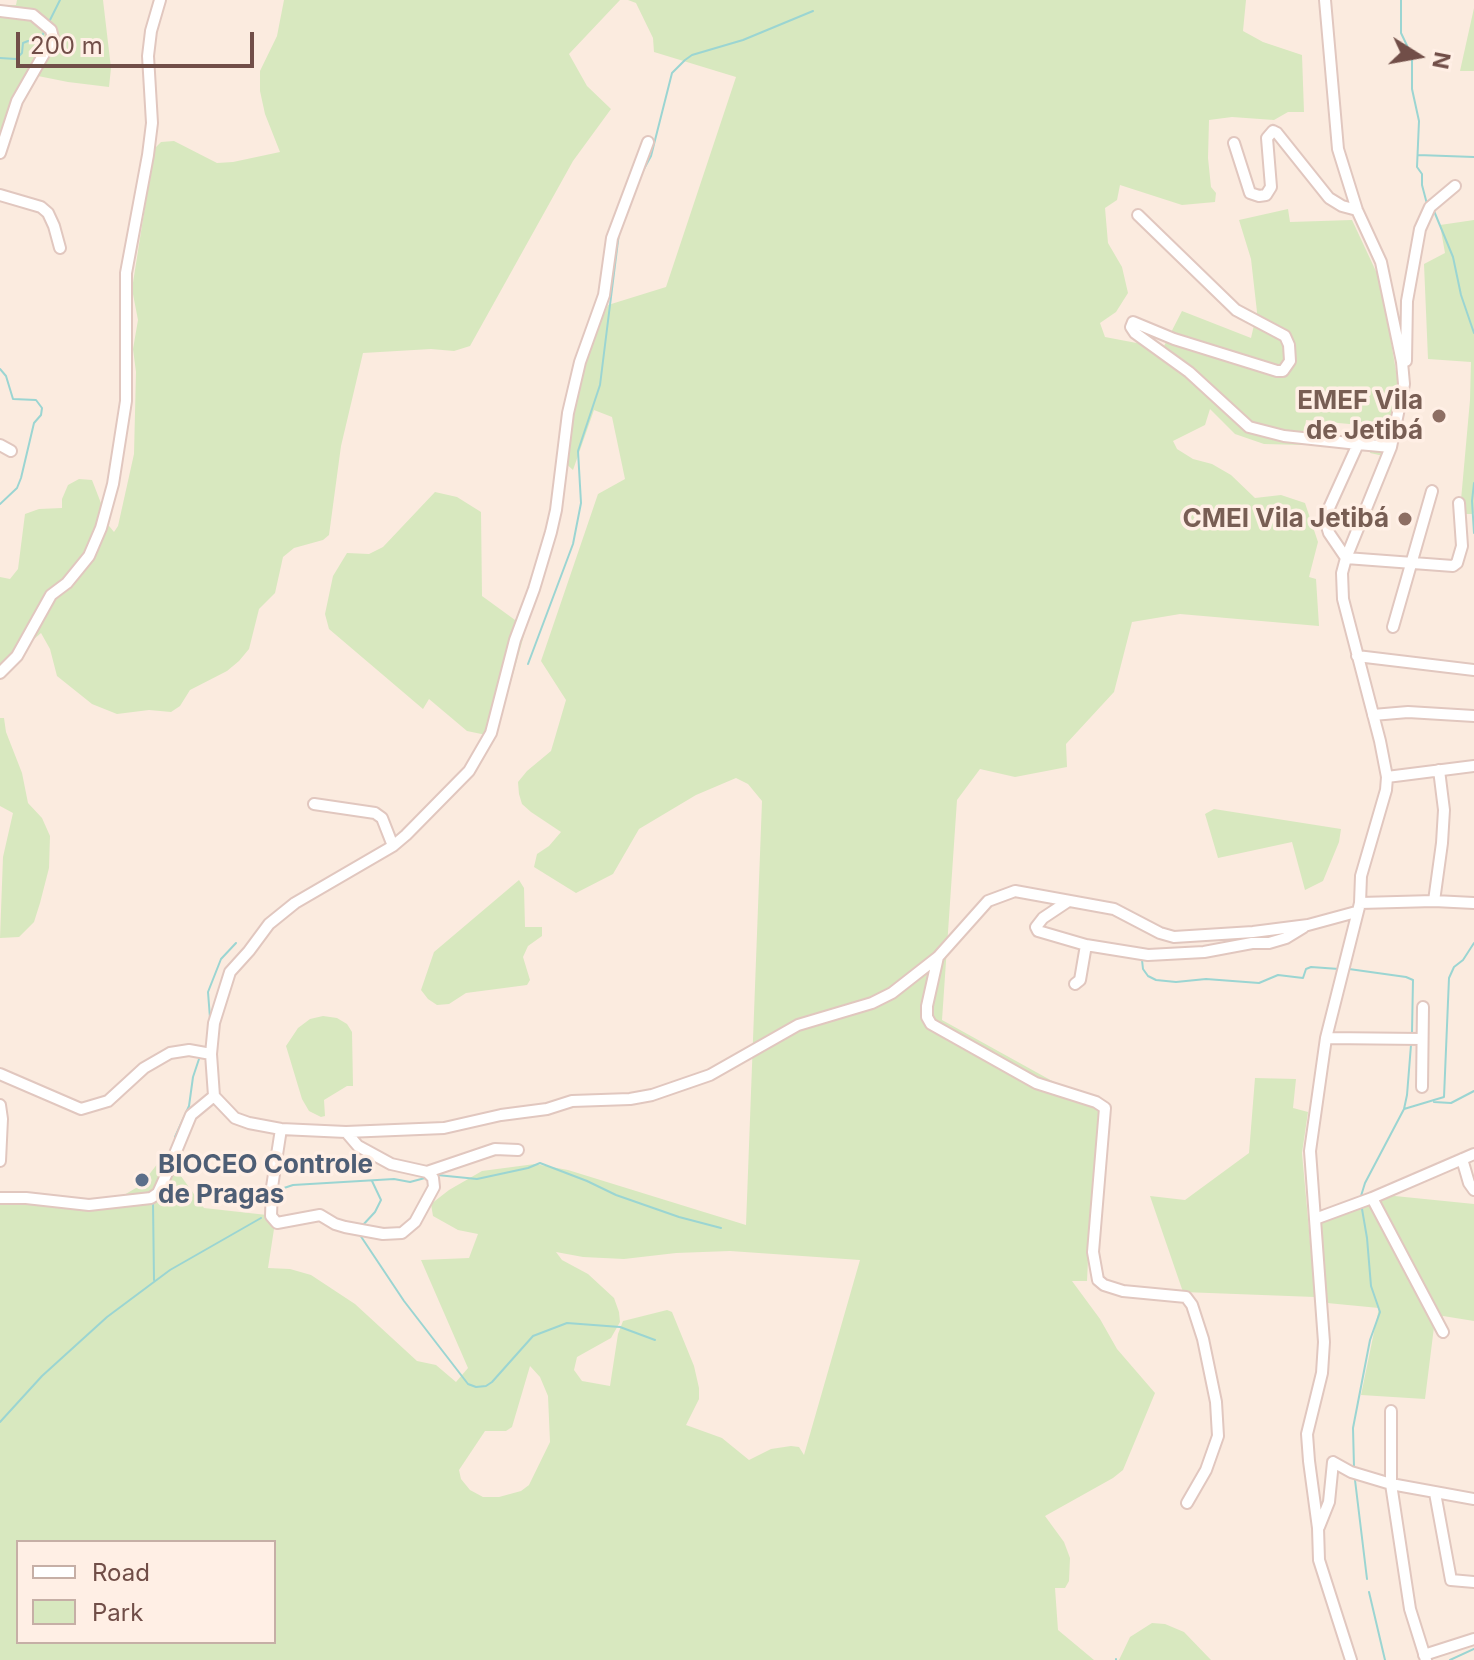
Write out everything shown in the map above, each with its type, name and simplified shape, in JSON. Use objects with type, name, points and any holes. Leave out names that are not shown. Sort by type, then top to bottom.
[{"type":"street","points":[[0,673],[17,656],[51,595],[67,583],[89,556],[101,528],[113,484],[126,401],[126,273],[152,123],[148,56],[160,0]]},
{"type":"street","points":[[1325,0],[1338,149],[1357,210],[1381,262],[1404,384]]},
{"type":"street","points":[[0,11],[33,15],[53,33],[51,44],[17,101],[0,153]]},
{"type":"street","points":[[1234,143],[1250,193],[1266,195],[1271,187],[1267,138],[1273,131],[1321,190],[1334,202],[1357,210]]},
{"type":"street","points":[[648,142],[612,238],[604,295],[580,362],[568,413],[551,532],[515,640],[491,733],[469,771],[393,846],[295,903],[269,924],[230,972],[214,1023],[211,1054],[214,1096],[235,1118],[281,1129],[346,1132],[462,1125],[501,1115],[547,1109],[572,1101],[652,1095],[710,1075],[798,1025],[872,1003],[892,993],[938,957],[988,901],[1015,891],[1114,909],[1174,937],[1227,935],[1308,925]]},
{"type":"street","points":[[1351,1660],[1319,1560],[1307,1434],[1322,1373],[1324,1342],[1310,1151],[1326,1038],[1358,907],[1361,876],[1381,811],[1387,777],[1343,599],[1342,573],[1391,447],[1401,411],[1407,301],[1420,229],[1430,207],[1455,186]]},
{"type":"street","points":[[0,195],[41,207],[48,213],[60,248]]},
{"type":"street","points":[[1138,215],[1236,310],[1285,336],[1290,361],[1283,371],[1277,371],[1174,339],[1133,322],[1131,327],[1135,333],[1189,372],[1249,427],[1284,436],[1391,447]]},
{"type":"street","points":[[1346,558],[1329,533],[1327,514],[1358,444]]},
{"type":"street","points":[[0,445],[11,451]]},
{"type":"street","points":[[1393,627],[1432,491]]},
{"type":"street","points":[[1346,558],[1447,568],[1457,563],[1462,546],[1459,503]]},
{"type":"street","points":[[1357,656],[1474,670]]},
{"type":"street","points":[[1373,715],[1408,712],[1474,716]]},
{"type":"street","points":[[1387,777],[1474,766]]},
{"type":"street","points":[[1434,901],[1444,810],[1439,770]]},
{"type":"street","points":[[314,804],[375,813],[382,818],[393,846]]},
{"type":"street","points":[[1067,902],[1043,918],[1036,927],[1038,931],[1086,945],[1148,955],[1204,952],[1269,943],[1358,907],[1434,901],[1474,903]]},
{"type":"street","points":[[1075,984],[1080,980],[1086,945]]},
{"type":"street","points":[[938,957],[927,1006],[931,1024],[1036,1083],[1096,1102],[1105,1108],[1093,1252],[1098,1280],[1123,1291],[1186,1297],[1192,1305],[1203,1339],[1216,1402],[1218,1436],[1206,1470],[1187,1503]]},
{"type":"street","points":[[1422,1087],[1423,1007]]},
{"type":"street","points":[[1326,1038],[1422,1039]]},
{"type":"street","points":[[0,1074],[81,1109],[108,1101],[144,1068],[170,1053],[189,1050],[211,1054]]},
{"type":"street","points":[[0,1198],[89,1205],[151,1198],[158,1193],[191,1115],[214,1096]]},
{"type":"street","points":[[0,1105],[0,1161]]},
{"type":"street","points":[[281,1129],[272,1187],[271,1216],[277,1223],[320,1215],[345,1227],[383,1234],[402,1233],[415,1222],[434,1187],[433,1178],[427,1172]]},
{"type":"street","points":[[346,1132],[358,1146],[391,1164],[427,1172],[495,1149],[518,1150]]},
{"type":"street","points":[[1315,1219],[1474,1154]]},
{"type":"street","points":[[1462,1159],[1474,1190]]},
{"type":"street","points":[[1372,1198],[1443,1332]]},
{"type":"street","points":[[1391,1411],[1391,1484],[1410,1609],[1425,1658],[1474,1639]]},
{"type":"street","points":[[1318,1528],[1329,1502],[1333,1462],[1351,1472],[1391,1484],[1474,1499]]},
{"type":"street","points":[[1435,1493],[1451,1580],[1474,1582]]},
{"type":"green space","points":[[17,0],[103,0],[111,68],[109,87],[28,74],[0,145],[0,5],[16,5]]},
{"type":"green space","points":[[284,0],[620,0],[569,54],[587,86],[611,109],[573,161],[470,346],[454,351],[431,349],[363,353],[341,446],[329,535],[323,540],[294,548],[283,557],[275,593],[259,609],[249,649],[227,671],[190,690],[180,706],[171,712],[149,710],[117,714],[92,704],[57,676],[50,649],[41,633],[0,668],[0,577],[10,579],[18,569],[25,514],[39,509],[62,508],[68,485],[79,479],[92,480],[105,521],[114,532],[118,526],[134,454],[136,372],[133,349],[138,320],[132,289],[154,149],[161,142],[174,141],[217,163],[280,152],[265,114],[260,71],[277,36]]},
{"type":"green space","points":[[628,0],[1246,0],[1243,31],[1263,42],[1302,55],[1304,112],[1288,112],[1274,120],[1232,117],[1209,120],[1208,158],[1211,187],[1216,193],[1215,202],[1182,205],[1120,185],[1117,200],[1105,208],[1108,243],[1122,267],[1128,293],[1116,312],[1100,323],[1105,337],[1163,348],[1182,311],[1251,338],[1257,312],[1251,259],[1239,220],[1288,209],[1290,222],[1352,220],[1381,282],[1399,389],[1388,457],[1370,453],[1371,426],[1306,420],[1303,445],[1264,444],[1235,434],[1210,409],[1205,425],[1173,441],[1177,449],[1193,459],[1212,464],[1231,475],[1255,498],[1281,495],[1305,503],[1318,542],[1309,577],[1316,579],[1319,626],[1180,614],[1132,622],[1114,692],[1066,744],[1067,767],[1015,777],[980,769],[957,800],[942,1020],[1054,1082],[1107,1103],[1097,1256],[1088,1260],[1087,1281],[1072,1281],[1117,1349],[1155,1393],[1123,1470],[1045,1516],[1064,1542],[1070,1558],[1069,1581],[1065,1588],[1055,1588],[1058,1630],[1094,1660],[0,1660],[0,1191],[92,1200],[124,1195],[141,1185],[165,1154],[204,1208],[276,1216],[268,1268],[290,1269],[311,1275],[355,1304],[417,1361],[436,1365],[456,1382],[468,1368],[421,1260],[469,1258],[478,1234],[458,1230],[433,1216],[431,1204],[482,1171],[535,1164],[568,1170],[746,1225],[762,801],[748,784],[736,778],[696,795],[639,829],[613,874],[576,893],[534,867],[537,854],[561,832],[522,804],[518,782],[551,751],[566,700],[541,661],[598,494],[625,479],[612,417],[594,410],[573,470],[562,460],[558,446],[566,410],[585,356],[608,305],[666,287],[736,77],[654,52],[653,38],[636,3]],"holes":[[[730,1251],[860,1260],[804,1455],[799,1447],[791,1446],[771,1449],[749,1460],[722,1438],[686,1425],[699,1399],[699,1388],[694,1366],[672,1312],[667,1310],[623,1321],[610,1386],[582,1381],[574,1370],[577,1357],[611,1338],[620,1322],[619,1312],[614,1298],[588,1274],[562,1260],[556,1252],[624,1259]],[[530,1366],[540,1377],[548,1396],[550,1442],[529,1485],[521,1491],[499,1497],[483,1497],[470,1490],[461,1479],[459,1470],[485,1431],[506,1431],[512,1427]]]},
{"type":"green space","points":[[1474,8],[1474,71],[1460,71]]},
{"type":"green space","points":[[1474,220],[1474,513],[1465,514],[1461,500],[1471,362],[1428,359],[1424,264],[1445,253],[1440,225]]},
{"type":"green space","points":[[435,492],[457,497],[481,512],[482,596],[526,628],[497,732],[491,736],[467,731],[429,699],[423,709],[329,629],[325,614],[333,576],[347,553],[369,554],[383,547]]},
{"type":"green space","points":[[0,718],[4,718],[28,803],[42,818],[50,836],[49,868],[34,922],[19,937],[0,938],[3,857],[13,813],[0,806]]},
{"type":"green space","points":[[1214,809],[1341,829],[1323,881],[1305,890],[1292,842],[1218,858],[1205,814]]},
{"type":"green space","points":[[519,880],[524,888],[525,927],[542,927],[542,936],[528,946],[523,957],[530,980],[527,985],[466,993],[449,1004],[437,1005],[428,999],[421,990],[434,952]]},
{"type":"green space","points":[[323,1016],[337,1018],[347,1024],[352,1032],[353,1086],[347,1086],[324,1100],[325,1116],[321,1117],[309,1111],[302,1099],[286,1046],[298,1028],[310,1019]]},
{"type":"green space","points":[[1255,1078],[1296,1079],[1293,1108],[1308,1112],[1302,1153],[1315,1297],[1183,1292],[1150,1196],[1185,1200],[1249,1153]]},
{"type":"green space","points":[[1375,1194],[1474,1204],[1474,1321],[1443,1316],[1434,1327],[1425,1399],[1361,1395],[1379,1308],[1327,1303],[1319,1212]]},
{"type":"green space","points":[[1152,1623],[1165,1624],[1184,1632],[1211,1660],[1119,1660],[1130,1637]]},
{"type":"waterway","points":[[48,24],[60,0]]},
{"type":"waterway","points":[[1401,0],[1401,33],[1412,56],[1412,89],[1419,121],[1417,167],[1422,174],[1427,204]]},
{"type":"waterway","points":[[639,178],[651,156],[672,73],[685,60],[813,11]]},
{"type":"waterway","points":[[0,58],[16,59],[22,53],[23,43],[39,42],[45,30]]},
{"type":"waterway","points":[[1418,155],[1474,157]]},
{"type":"waterway","points":[[1434,211],[1453,257],[1461,295],[1474,333]]},
{"type":"waterway","points":[[528,664],[573,544],[581,503],[578,451],[600,385],[619,233]]},
{"type":"waterway","points":[[0,369],[6,376],[13,399],[36,400],[42,408],[41,415],[34,423],[17,488],[0,504]]},
{"type":"waterway","points":[[1474,483],[1474,533]]},
{"type":"waterway","points":[[210,1018],[208,992],[221,959],[236,943]]},
{"type":"waterway","points":[[1404,1109],[1444,1097],[1449,978],[1474,943]]},
{"type":"waterway","points":[[1142,960],[1148,976],[1176,982],[1206,979],[1259,983],[1278,975],[1303,978],[1306,969],[1311,967],[1339,969]]},
{"type":"waterway","points":[[1349,969],[1413,980],[1412,1032]]},
{"type":"waterway","points":[[1361,1196],[1404,1109],[1411,1045]]},
{"type":"waterway","points":[[175,1137],[189,1106],[199,1059]]},
{"type":"waterway","points":[[1434,1102],[1451,1103],[1474,1091]]},
{"type":"waterway","points":[[437,1175],[477,1179],[540,1163],[616,1195],[721,1228]]},
{"type":"waterway","points":[[277,1205],[284,1188],[293,1185],[394,1179],[410,1182],[425,1178]]},
{"type":"waterway","points":[[362,1226],[381,1200],[372,1181]]},
{"type":"waterway","points":[[153,1203],[154,1280]]},
{"type":"waterway","points":[[1354,1467],[1353,1428],[1370,1340],[1380,1312],[1371,1286],[1362,1209]]},
{"type":"waterway","points":[[0,1422],[42,1376],[107,1317],[170,1270],[261,1218]]},
{"type":"waterway","points":[[360,1235],[404,1301],[468,1384],[476,1387],[492,1382],[533,1336],[567,1323],[620,1327],[655,1340]]},
{"type":"waterway","points":[[1355,1480],[1367,1579]]},
{"type":"waterway","points":[[1369,1592],[1385,1660]]},
{"type":"waterway","points":[[1450,1660],[1474,1649]]},
{"type":"place","name":"EMEF Vila de Jetibá","points":[[1439,416]]},
{"type":"place","name":"CMEI Vila Jetibá","points":[[1405,519]]},
{"type":"place","name":"BIOCEO Controle de Pragas","points":[[142,1180]]}]
